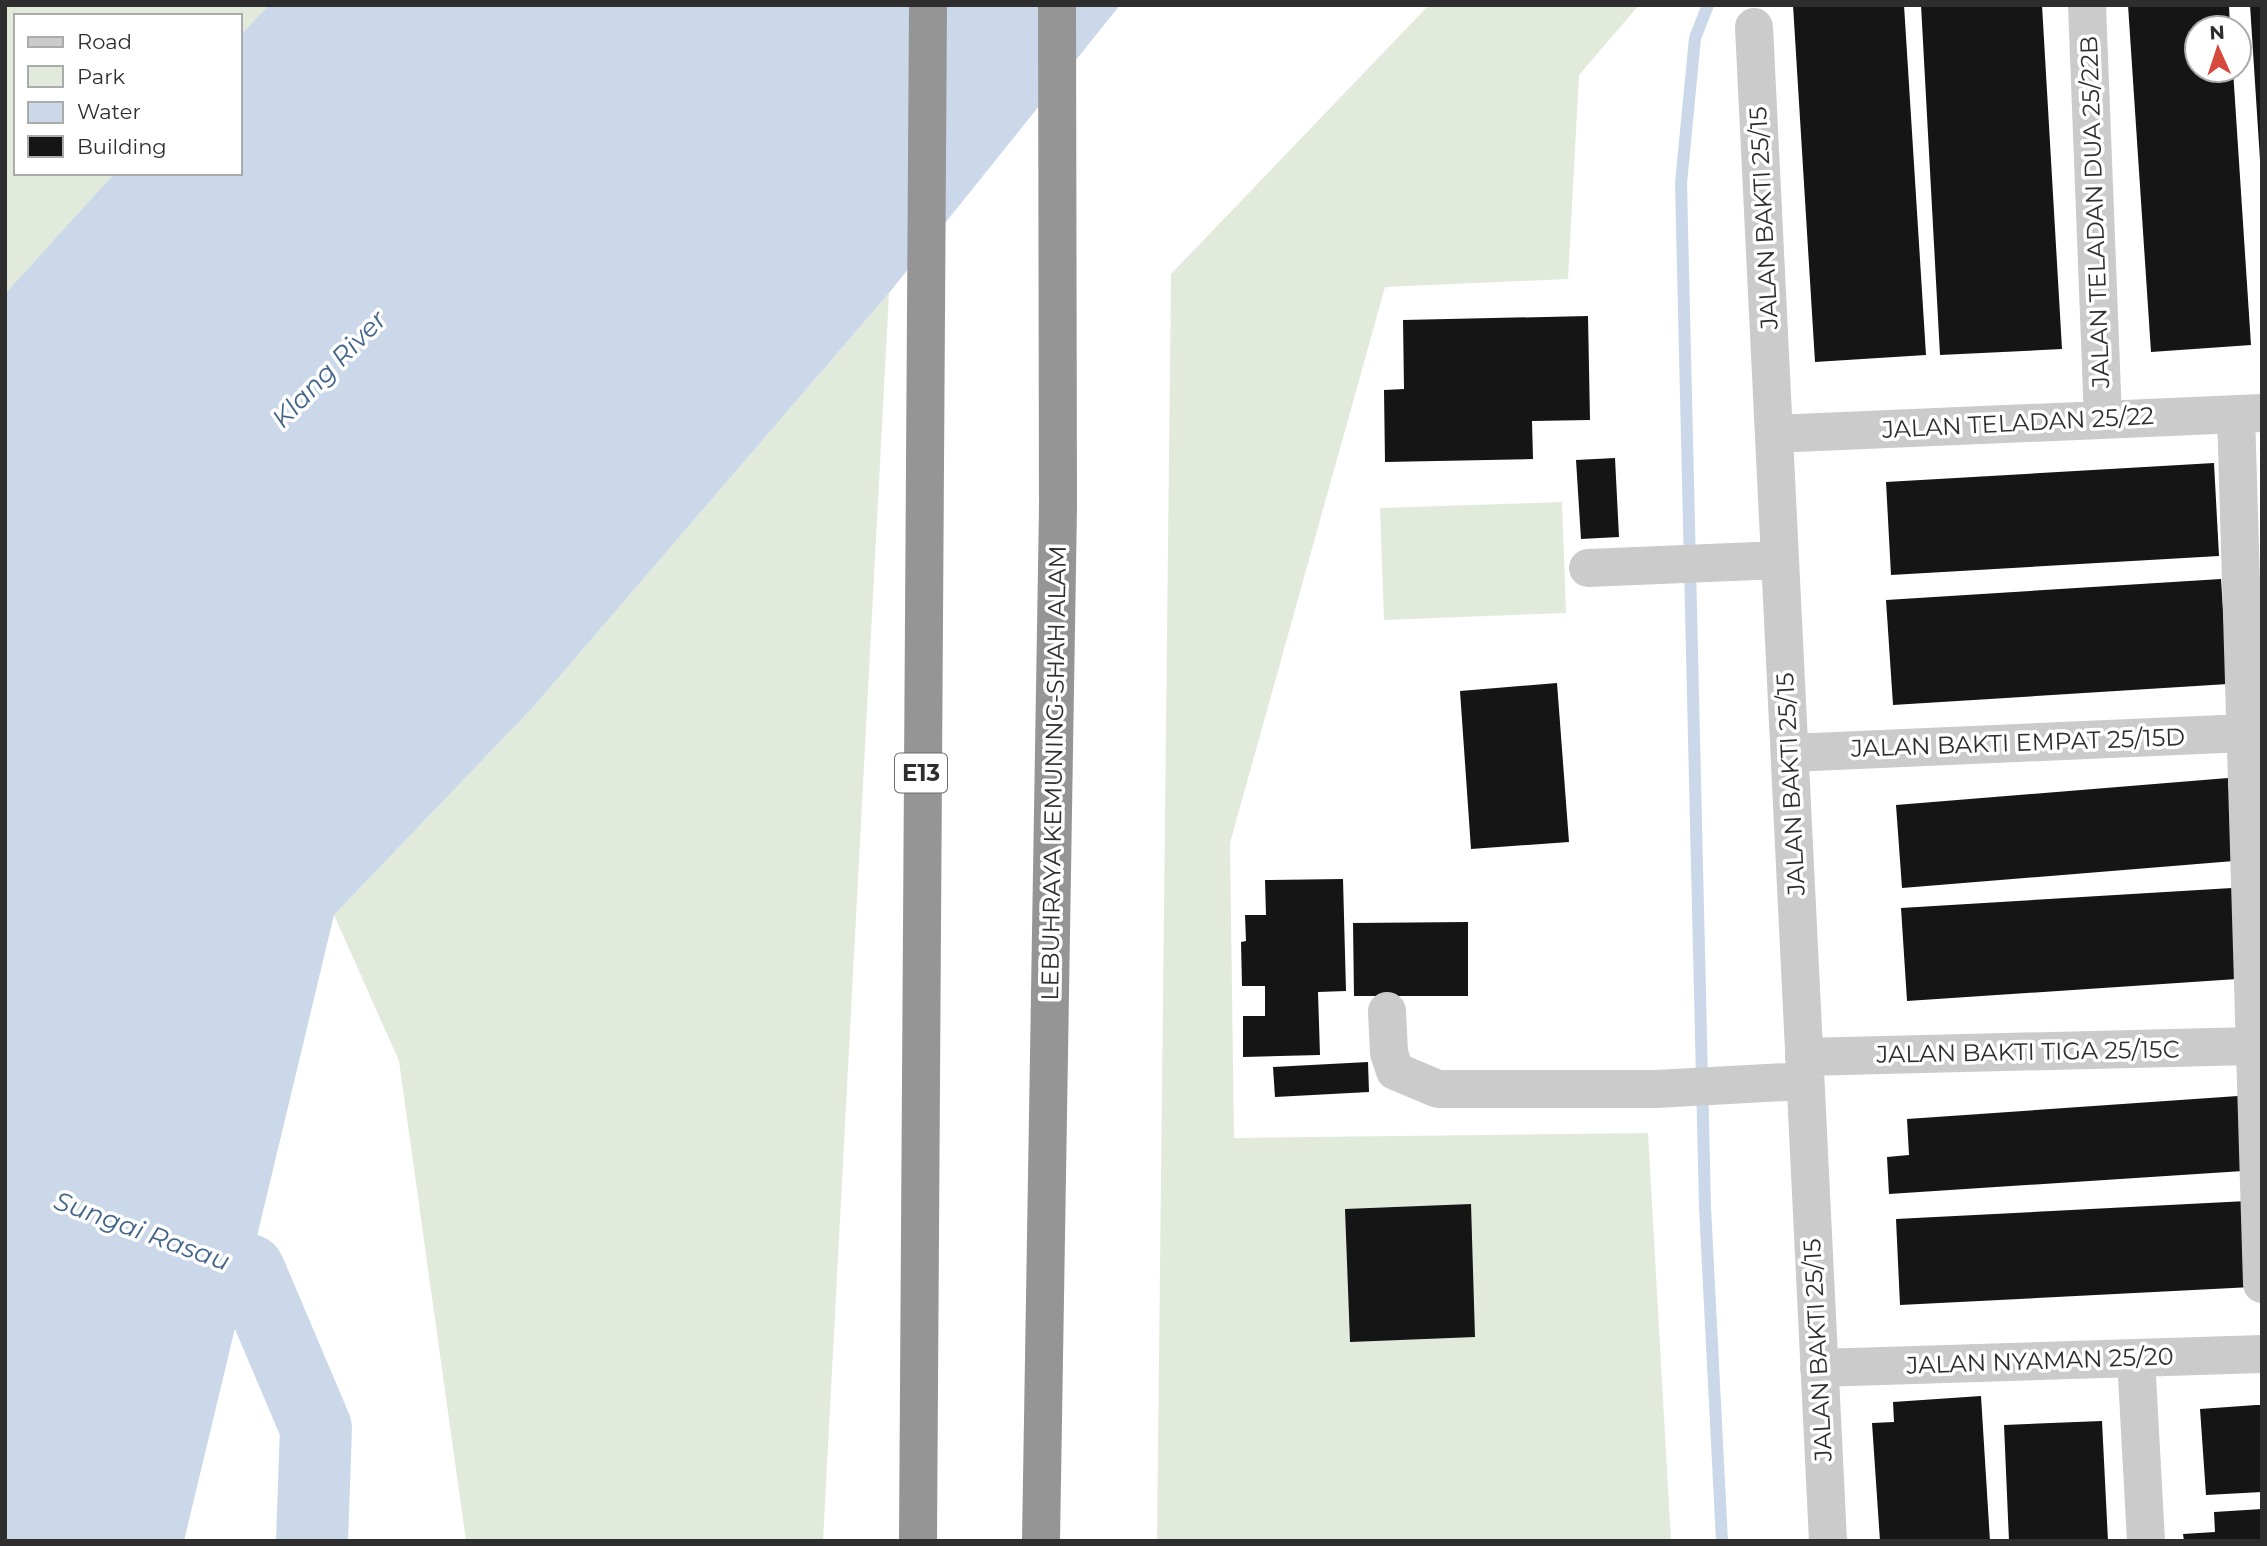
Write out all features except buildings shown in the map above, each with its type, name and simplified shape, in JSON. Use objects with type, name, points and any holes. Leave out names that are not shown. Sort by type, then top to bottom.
[{"type":"highway","name":"E13","points":[[918,1541],[928,5]]},
{"type":"highway","name":"LEBUHRAYA KEMUNING-SHAH ALAM","points":[[1041,1541],[1058,507],[1057,5]]},
{"type":"street","name":"JALAN TELADAN DUA 25/22B","points":[[2087,5],[2103,419]]},
{"type":"street","name":"JALAN BAKTI 25/15","points":[[1754,27],[1828,1541]]},
{"type":"street","name":"JALAN TELADAN 25/22","points":[[1774,434],[2249,413]]},
{"type":"street","points":[[2249,413],[2245,733],[2252,1046],[2262,1284]]},
{"type":"street","points":[[1588,568],[1780,560]]},
{"type":"street","name":"JALAN BAKTI EMPAT 25/15D","points":[[1790,753],[2245,733]]},
{"type":"street","name":"JALAN BAKTI TIGA 25/15C","points":[[1387,1011],[1389,1053],[1395,1071],[1438,1089],[1656,1089],[1753,1084],[1805,1069],[2252,1046]]},
{"type":"street","name":"JALAN NYAMAN 25/20","points":[[1819,1368],[2262,1354]]},
{"type":"street","points":[[2136,1358],[2146,1541]]},
{"type":"green space","points":[[5,5],[276,5],[242,42],[242,14],[14,14],[14,175],[117,175],[5,295]]},
{"type":"green space","points":[[1429,5],[1639,5],[1579,75],[1568,279],[1385,287],[1230,843],[1234,1138],[1648,1133],[1671,1541],[1157,1541],[1171,274]]},
{"type":"green space","points":[[889,293],[823,1541],[466,1541],[399,1061],[334,915],[534,706]]},
{"type":"green space","points":[[1562,502],[1566,613],[1384,620],[1380,508]]},
{"type":"water","name":"Klang River","points":[[269,5],[1120,5],[889,293],[534,706],[334,915],[184,1541],[5,1541],[5,294],[113,175],[242,175],[242,34]]},
{"type":"waterway","points":[[1708,5],[1695,38],[1681,183],[1705,1207],[1722,1541]]},
{"type":"waterway","name":"Sungai Rasau","points":[[5,1182],[249,1270],[316,1428],[312,1541]]}]
